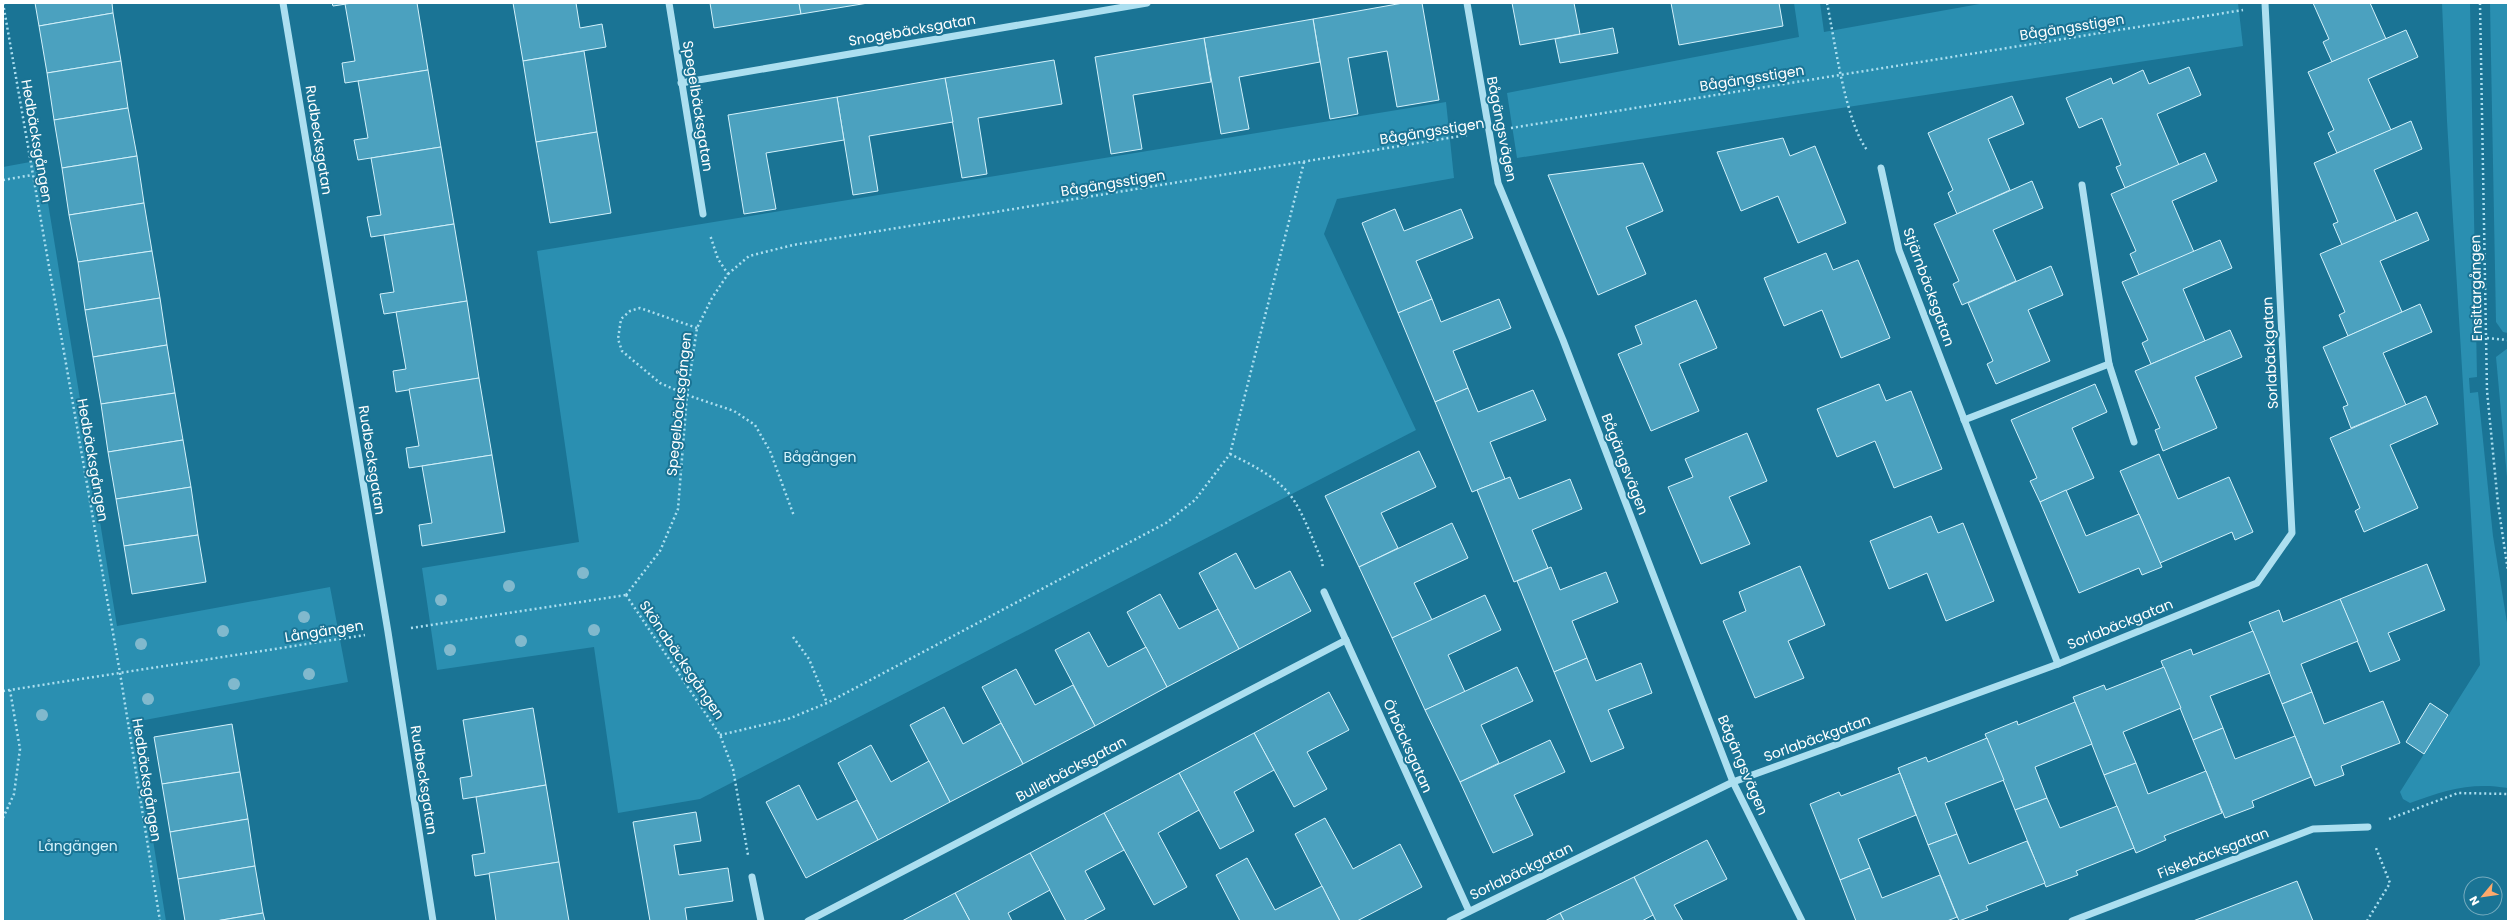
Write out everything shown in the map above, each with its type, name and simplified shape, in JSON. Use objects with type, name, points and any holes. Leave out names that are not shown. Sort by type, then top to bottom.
[{"type":"street","name":"Rudbecksgatan","points":[[283,3],[388,632],[433,921]]},
{"type":"street","name":"Spegelbäcksgatan","points":[[669,3],[703,214]]},
{"type":"street","name":"Snogebäcksgatan","points":[[681,83],[1147,3]]},
{"type":"street","name":"Bågängsvägen","points":[[1467,3],[1498,183],[1563,340],[1733,782],[1802,921]]},
{"type":"street","name":"Sorlabäckgatan","points":[[1450,921],[1733,782],[2058,664],[2257,583],[2292,533],[2266,5]]},
{"type":"street","name":"Stjärnbäcksgatan","points":[[1880,168],[1899,250],[2058,664]]},
{"type":"street","points":[[2082,185],[2109,364],[2134,442]]},
{"type":"street","points":[[1964,420],[2109,364]]},
{"type":"street","name":"Örbäcksgatan","points":[[1324,592],[1469,911]]},
{"type":"street","name":"Bullerbäcksgatan","points":[[808,921],[1346,640]]},
{"type":"street","name":"Fiskebäcksgatan","points":[[2072,921],[2313,829],[2368,827]]},
{"type":"street","points":[[752,877],[762,921]]},
{"type":"path","name":"Hedbäcksgången","points":[[3,3],[120,673],[160,921]]},
{"type":"path","points":[[1827,3],[1841,74],[1858,137],[1880,168]]},
{"type":"path","name":"Ensittargången","points":[[2480,3],[2488,338],[2487,391],[2498,504],[2508,572]]},
{"type":"path","name":"Bågängsstigen","points":[[728,274],[750,256],[793,245],[2266,5]]},
{"type":"path","points":[[720,735],[788,719],[827,703],[1166,522],[1195,500],[1230,454],[1304,162]]},
{"type":"path","points":[[3,180],[32,175]]},
{"type":"path","points":[[703,214],[718,259],[728,274]]},
{"type":"path","name":"Spegelbäcksgången","points":[[626,595],[660,551],[678,509],[687,396],[697,328],[712,298],[728,274]]},
{"type":"path","points":[[697,328],[640,308],[630,311],[622,319],[618,327],[618,339],[622,351],[660,383],[687,396],[734,411],[755,425],[770,451],[794,516]]},
{"type":"path","points":[[2488,338],[2508,340]]},
{"type":"path","points":[[1230,454],[1260,469],[1280,483],[1293,498],[1322,560],[1324,592]]},
{"type":"path","name":"Skönabäcksgången","points":[[388,632],[626,595],[720,735],[733,769],[752,877]]},
{"type":"path","name":"Långängen","points":[[3,691],[388,632]]},
{"type":"path","points":[[793,637],[809,658],[827,703]]},
{"type":"path","points":[[677,670],[686,663]]},
{"type":"path","points":[[3,818],[14,794],[20,749],[10,690]]},
{"type":"path","points":[[2367,921],[2390,883],[2368,827],[2458,793],[2508,794]]},
{"type":"green space","points":[[1794,3],[1820,3],[1824,32],[1985,3],[2238,3],[2243,46],[1517,158],[1507,93],[1799,37]]},
{"type":"green space","points":[[2442,3],[2470,3],[2477,377],[2469,378],[2470,393],[2478,392],[2493,536],[2508,629],[2508,788],[2482,786],[2458,788],[2410,803],[2403,799],[2400,792],[2480,665],[2447,121]]},
{"type":"green space","points":[[2490,3],[2508,3],[2508,333],[2503,332],[2496,322]]},
{"type":"green space","name":"Bågängen","points":[[1446,102],[1454,178],[1337,199],[1324,234],[1416,430],[700,799],[618,813],[594,647],[437,670],[422,568],[579,542],[537,251]]},
{"type":"green space","name":"Långängen","points":[[41,160],[117,626],[330,587],[348,682],[134,722],[166,921],[3,921],[3,167]]},
{"type":"green space","points":[[2508,348],[2508,488],[2496,357]]},
{"type":"building","points":[[35,3],[112,3],[113,13],[39,26]]},
{"type":"building","points":[[332,3],[353,3],[333,6]]},
{"type":"building","points":[[417,3],[428,70],[345,83],[342,63],[355,61],[345,4]]},
{"type":"building","points":[[513,3],[576,3],[580,28],[602,24],[606,47],[523,61]]},
{"type":"building","points":[[710,3],[799,3],[801,14],[714,28]]},
{"type":"building","points":[[799,3],[868,3],[801,14]]},
{"type":"building","points":[[1403,3],[1422,3],[1439,100],[1397,107],[1387,51],[1348,58],[1358,114],[1330,119],[1313,19]]},
{"type":"building","points":[[1512,3],[1574,3],[1580,34],[1520,45]]},
{"type":"building","points":[[1671,3],[1779,3],[1783,26],[1679,45]]},
{"type":"building","points":[[2313,3],[2370,3],[2386,39],[2332,62],[2323,42],[2329,39]]},
{"type":"building","points":[[113,13],[121,61],[47,73],[39,26]]},
{"type":"building","points":[[1313,19],[1320,62],[1239,77],[1249,129],[1221,134],[1204,38]]},
{"type":"building","points":[[1613,28],[1618,53],[1560,63],[1555,39]]},
{"type":"building","points":[[2406,30],[2418,57],[2368,79],[2391,130],[2337,153],[2328,133],[2334,130],[2308,72]]},
{"type":"building","points":[[1204,38],[1211,82],[1133,95],[1142,149],[1111,154],[1095,57]]},
{"type":"building","points":[[584,51],[597,132],[536,142],[523,61]]},
{"type":"building","points":[[1054,60],[1062,104],[978,118],[987,174],[962,178],[945,78]]},
{"type":"building","points":[[121,61],[128,108],[54,120],[47,73]]},
{"type":"building","points":[[2189,67],[2201,95],[2157,114],[2179,165],[2125,188],[2116,167],[2121,165],[2102,118],[2079,128],[2066,98],[2111,78],[2113,84],[2143,70],[2149,84]]},
{"type":"building","points":[[428,70],[441,147],[358,160],[354,140],[368,138],[358,81]]},
{"type":"building","points":[[945,78],[953,122],[869,136],[878,191],[853,195],[837,97]]},
{"type":"building","points":[[2012,96],[2024,124],[1988,139],[2010,190],[1957,214],[1948,193],[1953,190],[1928,133]]},
{"type":"building","points":[[837,97],[844,140],[766,153],[776,209],[744,214],[728,115]]},
{"type":"building","points":[[128,108],[137,156],[62,168],[54,120]]},
{"type":"building","points":[[2411,121],[2422,149],[2374,170],[2396,221],[2342,245],[2333,224],[2338,222],[2314,163]]},
{"type":"building","points":[[597,132],[611,213],[550,223],[536,142]]},
{"type":"building","points":[[1783,138],[1790,156],[1815,146],[1846,223],[1798,243],[1778,196],[1741,211],[1717,152]]},
{"type":"building","points":[[441,147],[454,224],[371,237],[367,217],[381,215],[371,158]]},
{"type":"building","points":[[2205,153],[2217,181],[2172,201],[2194,252],[2139,275],[2130,254],[2136,251],[2111,194]]},
{"type":"building","points":[[137,156],[144,203],[69,215],[62,168]]},
{"type":"building","points":[[1643,163],[1663,211],[1626,227],[1646,274],[1598,295],[1548,175]]},
{"type":"building","points":[[2032,181],[2043,208],[1993,230],[2016,281],[1962,305],[1953,284],[1959,281],[1934,224]]},
{"type":"building","points":[[144,203],[152,251],[78,262],[69,215]]},
{"type":"building","points":[[1395,209],[1404,231],[1461,209],[1473,238],[1416,261],[1432,299],[1398,313],[1362,223]]},
{"type":"building","points":[[2417,212],[2429,240],[2380,261],[2402,312],[2348,336],[2339,315],[2345,312],[2320,254]]},
{"type":"building","points":[[454,224],[467,301],[384,314],[380,294],[394,292],[384,235]]},
{"type":"building","points":[[2220,240],[2232,268],[2183,289],[2205,341],[2151,364],[2142,343],[2148,340],[2122,282]]},
{"type":"building","points":[[152,251],[160,298],[85,310],[78,262]]},
{"type":"building","points":[[1826,253],[1833,270],[1858,260],[1890,338],[1841,358],[1822,310],[1784,326],[1764,278]]},
{"type":"building","points":[[2051,266],[2063,295],[2028,310],[2050,361],[1996,384],[1987,364],[1993,361],[1968,303]]},
{"type":"building","points":[[160,298],[167,345],[93,357],[85,310]]},
{"type":"building","points":[[1432,299],[1441,322],[1499,299],[1511,328],[1453,351],[1468,388],[1435,402],[1398,313]]},
{"type":"building","points":[[1696,300],[1717,348],[1679,364],[1699,411],[1651,431],[1618,354],[1642,344],[1635,326]]},
{"type":"building","points":[[467,301],[479,378],[396,392],[393,371],[406,369],[396,312]]},
{"type":"building","points":[[2420,304],[2432,332],[2383,353],[2406,405],[2351,428],[2343,407],[2348,405],[2323,347]]},
{"type":"building","points":[[2230,330],[2242,357],[2195,377],[2217,428],[2163,451],[2155,430],[2160,428],[2135,371]]},
{"type":"building","points":[[167,345],[175,393],[101,404],[93,357]]},
{"type":"building","points":[[479,378],[492,455],[409,468],[406,448],[419,446],[409,389]]},
{"type":"building","points":[[1879,384],[1886,401],[1911,391],[1942,469],[1894,488],[1875,441],[1837,457],[1817,409]]},
{"type":"building","points":[[2095,384],[2107,412],[2072,428],[2094,478],[2040,502],[2030,481],[2037,478],[2011,420]]},
{"type":"building","points":[[1468,388],[1478,412],[1533,390],[1546,420],[1490,442],[1505,479],[1472,492],[1435,402]]},
{"type":"building","points":[[175,393],[183,440],[108,452],[101,404]]},
{"type":"building","points":[[2426,396],[2438,424],[2390,445],[2418,508],[2364,532],[2355,511],[2360,508],[2330,438]]},
{"type":"building","points":[[1747,433],[1767,481],[1729,497],[1750,544],[1701,564],[1668,487],[1693,477],[1685,459]]},
{"type":"building","points":[[183,440],[191,487],[116,499],[108,452]]},
{"type":"building","points":[[1419,451],[1436,487],[1381,513],[1398,548],[1359,567],[1325,496]]},
{"type":"building","points":[[2159,454],[2178,499],[2229,477],[2253,532],[2235,540],[2232,532],[2160,563],[2120,471]]},
{"type":"building","points":[[492,455],[505,532],[422,546],[419,525],[432,523],[422,466]]},
{"type":"building","points":[[1510,477],[1519,499],[1570,479],[1582,509],[1532,530],[1548,568],[1514,582],[1477,490]]},
{"type":"building","points":[[191,487],[198,535],[124,546],[116,499]]},
{"type":"building","points":[[2066,490],[2086,536],[2139,514],[2162,567],[2142,575],[2139,568],[2079,593],[2040,502]]},
{"type":"building","points":[[1931,516],[1938,533],[1963,523],[1994,601],[1946,621],[1927,573],[1889,589],[1870,541]]},
{"type":"building","points":[[1452,523],[1468,558],[1414,583],[1432,620],[1392,638],[1359,567]]},
{"type":"building","points":[[198,535],[206,582],[132,594],[124,546]]},
{"type":"building","points":[[1236,553],[1255,589],[1290,571],[1311,611],[1239,649],[1199,573]]},
{"type":"building","points":[[2427,564],[2445,610],[2388,633],[2400,660],[2370,672],[2340,599]]},
{"type":"building","points":[[1800,566],[1825,625],[1788,641],[1804,678],[1755,698],[1723,621],[1746,611],[1739,592]]},
{"type":"building","points":[[1551,567],[1560,590],[1606,572],[1618,602],[1572,621],[1587,658],[1554,672],[1517,581]]},
{"type":"building","points":[[1160,594],[1179,629],[1218,609],[1239,649],[1167,687],[1127,612]]},
{"type":"building","points":[[1485,595],[1501,630],[1448,655],[1465,692],[1425,710],[1392,638]]},
{"type":"building","points":[[2340,599],[2358,641],[2301,664],[2312,692],[2282,704],[2249,622],[2279,610],[2283,622]]},
{"type":"building","points":[[2253,631],[2270,673],[2210,696],[2223,728],[2193,740],[2161,661],[2191,649],[2193,655]]},
{"type":"building","points":[[1089,632],[1108,667],[1146,647],[1167,687],[1095,726],[1055,650]]},
{"type":"building","points":[[1587,658],[1596,681],[1641,663],[1652,693],[1608,710],[1624,748],[1591,762],[1554,672]]},
{"type":"building","points":[[1517,667],[1533,701],[1481,725],[1499,763],[1460,782],[1425,710]]},
{"type":"building","points":[[2164,667],[2181,708],[2123,732],[2136,763],[2104,775],[2073,697],[2104,685],[2106,690]]},
{"type":"building","points":[[1016,669],[1035,705],[1073,685],[1095,726],[1023,764],[982,687]]},
{"type":"building","points":[[1329,692],[1349,730],[1307,752],[1327,789],[1294,807],[1254,733]]},
{"type":"building","points":[[2312,692],[2324,724],[2383,701],[2400,743],[2341,766],[2344,775],[2315,786],[2282,704]]},
{"type":"building","points":[[2075,702],[2092,744],[2035,767],[2047,798],[2015,810],[1985,734],[2017,721],[2018,725]]},
{"type":"building","points":[[2430,703],[2448,715],[2424,754],[2406,742]]},
{"type":"building","points":[[944,707],[963,744],[1001,723],[1023,764],[950,802],[910,725]]},
{"type":"building","points":[[533,708],[546,785],[463,799],[460,778],[472,776],[463,720]]},
{"type":"building","points":[[232,724],[240,772],[162,784],[154,737]]},
{"type":"building","points":[[2223,728],[2235,759],[2295,736],[2311,777],[2252,801],[2254,807],[2225,818],[2193,740]]},
{"type":"building","points":[[1254,733],[1274,770],[1234,792],[1254,831],[1220,849],[1179,773]]},
{"type":"building","points":[[1987,738],[2004,780],[1945,803],[1957,834],[1928,845],[1898,768],[1926,757],[1928,762]]},
{"type":"building","points":[[1550,740],[1565,772],[1514,795],[1533,835],[1493,853],[1460,782]]},
{"type":"building","points":[[871,745],[891,782],[929,761],[950,802],[878,840],[838,763]]},
{"type":"building","points":[[2136,763],[2148,794],[2206,771],[2222,813],[2164,836],[2166,840],[2136,853],[2104,775]]},
{"type":"building","points":[[240,772],[248,819],[170,832],[162,784]]},
{"type":"building","points":[[1179,773],[1199,810],[1158,833],[1187,887],[1154,905],[1104,813]]},
{"type":"building","points":[[1900,773],[1916,815],[1858,839],[1870,868],[1840,880],[1810,804],[1839,792],[1841,796]]},
{"type":"building","points":[[546,785],[559,862],[475,876],[472,855],[485,853],[476,797]]},
{"type":"building","points":[[799,785],[817,820],[857,800],[878,840],[806,878],[766,802]]},
{"type":"building","points":[[2047,798],[2060,828],[2117,806],[2134,848],[2076,871],[2078,875],[2046,887],[2015,810]]},
{"type":"building","points":[[696,812],[701,841],[674,845],[679,875],[728,868],[733,901],[685,908],[687,921],[650,921],[633,822]]},
{"type":"building","points":[[1104,813],[1124,850],[1085,871],[1105,909],[1083,921],[1066,921],[1030,853]]},
{"type":"building","points":[[1325,818],[1353,869],[1400,844],[1422,887],[1357,921],[1340,921],[1295,834]]},
{"type":"building","points":[[248,819],[255,866],[178,879],[170,832]]},
{"type":"building","points":[[1957,834],[1969,864],[2027,841],[2045,883],[1986,906],[1988,910],[1959,921],[1928,845]]},
{"type":"building","points":[[1707,840],[1727,879],[1674,905],[1683,921],[1656,921],[1634,877]]},
{"type":"building","points":[[1030,853],[1050,890],[1008,913],[1012,921],[970,921],[955,893]]},
{"type":"building","points":[[1247,858],[1275,910],[1322,886],[1340,921],[1240,921],[1216,875]]},
{"type":"building","points":[[559,862],[569,921],[496,921],[489,873]]},
{"type":"building","points":[[255,866],[263,913],[216,921],[185,921],[178,879]]},
{"type":"building","points":[[1870,868],[1882,898],[1940,875],[1957,917],[1947,921],[1856,921],[1840,880]]},
{"type":"building","points":[[1634,877],[1653,915],[1642,921],[1564,921],[1560,913]]},
{"type":"building","points":[[2297,881],[2313,921],[2193,921]]},
{"type":"building","points":[[955,893],[970,921],[902,921]]},
{"type":"building","points":[[263,913],[265,921],[216,921]]},
{"type":"building","points":[[1560,913],[1564,921],[1545,921]]}]
